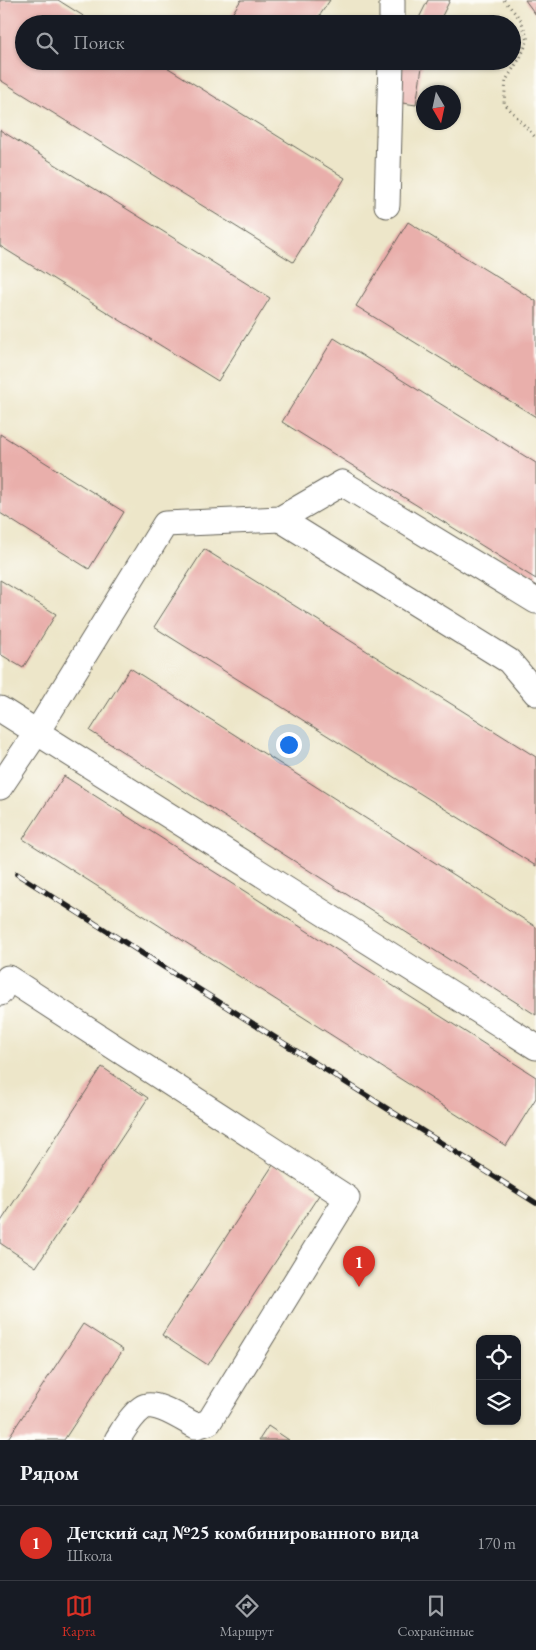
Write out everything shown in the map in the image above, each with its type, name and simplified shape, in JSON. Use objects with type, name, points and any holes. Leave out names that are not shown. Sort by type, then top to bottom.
[{"type":"lane","points":[[392,0],[392,15]]},
{"type":"lane","points":[[388,205],[391,70]]},
{"type":"lane","points":[[0,787],[37,732],[165,524],[280,519],[342,483],[536,601]]},
{"type":"lane","points":[[280,519],[509,661],[536,693]]},
{"type":"lane","points":[[0,709],[536,1047]]},
{"type":"lane","points":[[0,993],[8,978],[347,1198],[209,1422],[196,1426],[157,1406],[143,1406],[117,1440]]},
{"type":"path","points":[[504,0],[517,15]]},
{"type":"path","points":[[521,20],[528,40],[521,56]]},
{"type":"path","points":[[512,70],[506,80],[504,103],[536,138]]},
{"type":"building","points":[[0,0],[58,0],[82,15],[15,15],[15,70],[171,70],[345,178],[293,262],[0,80]]},
{"type":"building","points":[[241,0],[330,0],[320,15],[231,15]]},
{"type":"building","points":[[428,0],[450,0],[442,15],[420,15]]},
{"type":"building","points":[[525,0],[536,0],[536,15]]},
{"type":"building","points":[[401,70],[422,70],[419,85],[416,85],[416,105],[396,102]]},
{"type":"building","points":[[0,130],[270,298],[218,381],[0,246]]},
{"type":"building","points":[[408,222],[536,301],[536,417],[356,306]]},
{"type":"building","points":[[334,338],[536,463],[536,579],[282,422]]},
{"type":"building","points":[[0,434],[124,512],[89,569],[0,513]]},
{"type":"building","points":[[204,549],[536,757],[536,866],[154,627]]},
{"type":"building","points":[[0,580],[56,614],[23,668],[0,654]]},
{"type":"building","points":[[130,668],[536,927],[536,1015],[90,731]]},
{"type":"building","points":[[64,776],[536,1077],[536,1098],[506,1146],[23,839]]},
{"type":"building","points":[[102,1067],[148,1098],[36,1267],[0,1243],[0,1223]]},
{"type":"building","points":[[273,1165],[319,1195],[208,1365],[162,1335]]},
{"type":"building","points":[[83,1324],[123,1350],[64,1440],[7,1440]]},
{"type":"building","points":[[268,1426],[289,1440],[259,1440]]},
{"type":"railway","points":[[17,874],[536,1203]]},
{"type":"place","name":"Детский сад №25 комбинированного вида","points":[[359,1287]]}]
